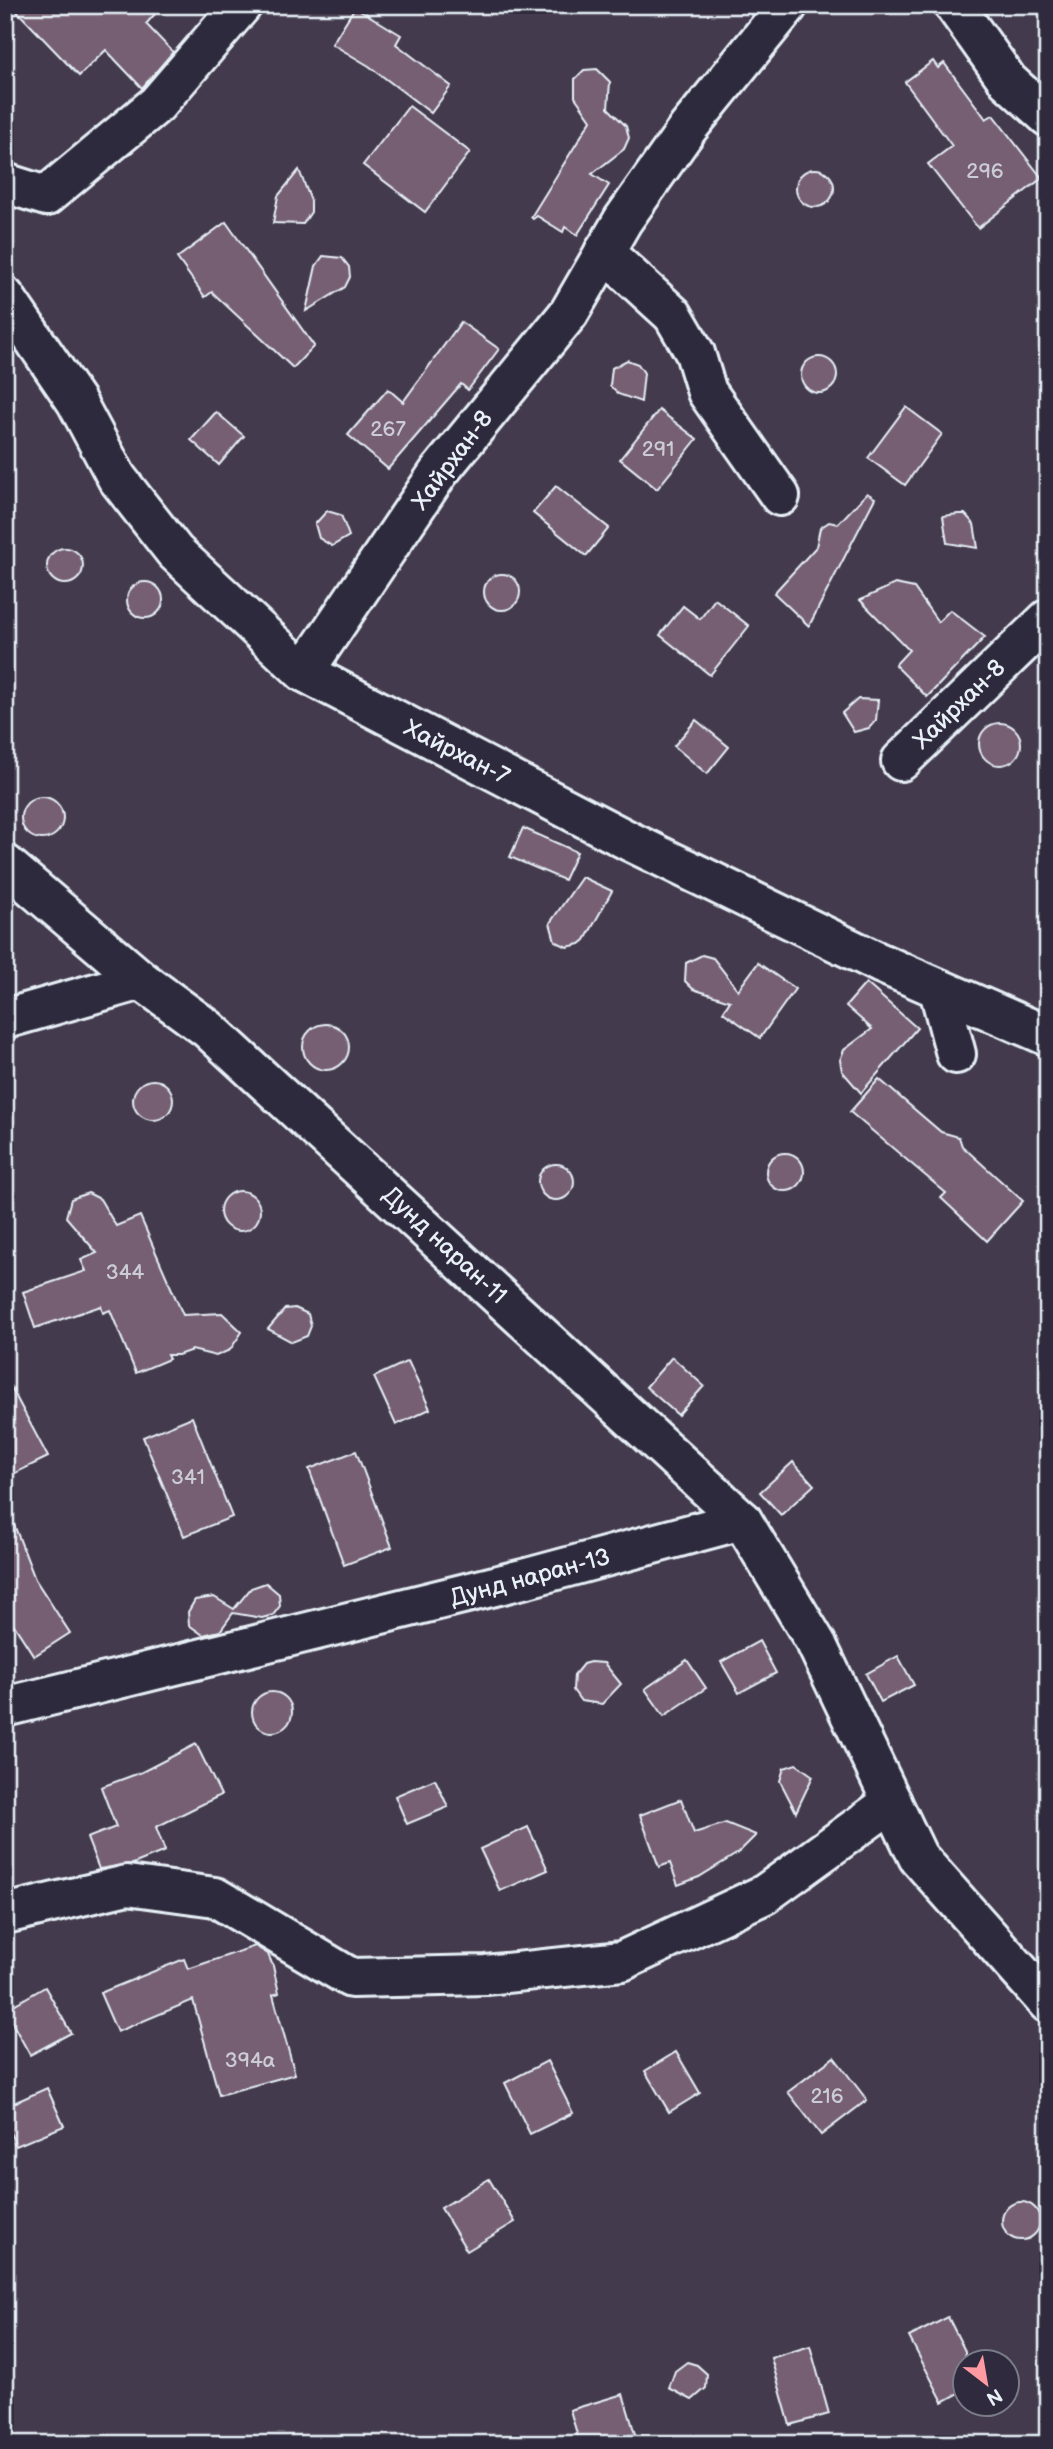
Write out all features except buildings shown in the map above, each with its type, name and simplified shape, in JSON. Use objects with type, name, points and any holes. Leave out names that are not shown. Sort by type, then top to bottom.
[{"type":"street","points":[[5,183],[46,196],[157,104],[243,5]]},
{"type":"street","name":"Хайрхан-8","points":[[304,672],[439,472],[569,313],[623,219],[688,128],[788,5]]},
{"type":"street","points":[[954,5],[1007,81],[1048,117]]},
{"type":"street","points":[[604,252],[673,315],[695,353],[707,392],[780,496]]},
{"type":"street","name":"Хайрхан-7","points":[[5,297],[76,401],[117,478],[175,552],[304,672],[618,835],[939,990],[1048,1036]]},
{"type":"street","name":"Хайрхан-8","points":[[901,761],[1048,618]]},
{"type":"street","name":"Дунд наран-11","points":[[5,864],[141,980],[218,1038],[743,1520]]},
{"type":"street","points":[[5,1019],[141,980]]},
{"type":"street","points":[[939,990],[956,1054]]},
{"type":"street","points":[[743,1520],[816,1643],[918,1857],[1048,2003]]},
{"type":"street","name":"Дунд наран-13","points":[[5,1707],[449,1598],[743,1520]]},
{"type":"street","points":[[5,1914],[127,1885],[215,1897],[351,1978],[486,1975],[622,1961],[765,1894],[892,1802]]}]
